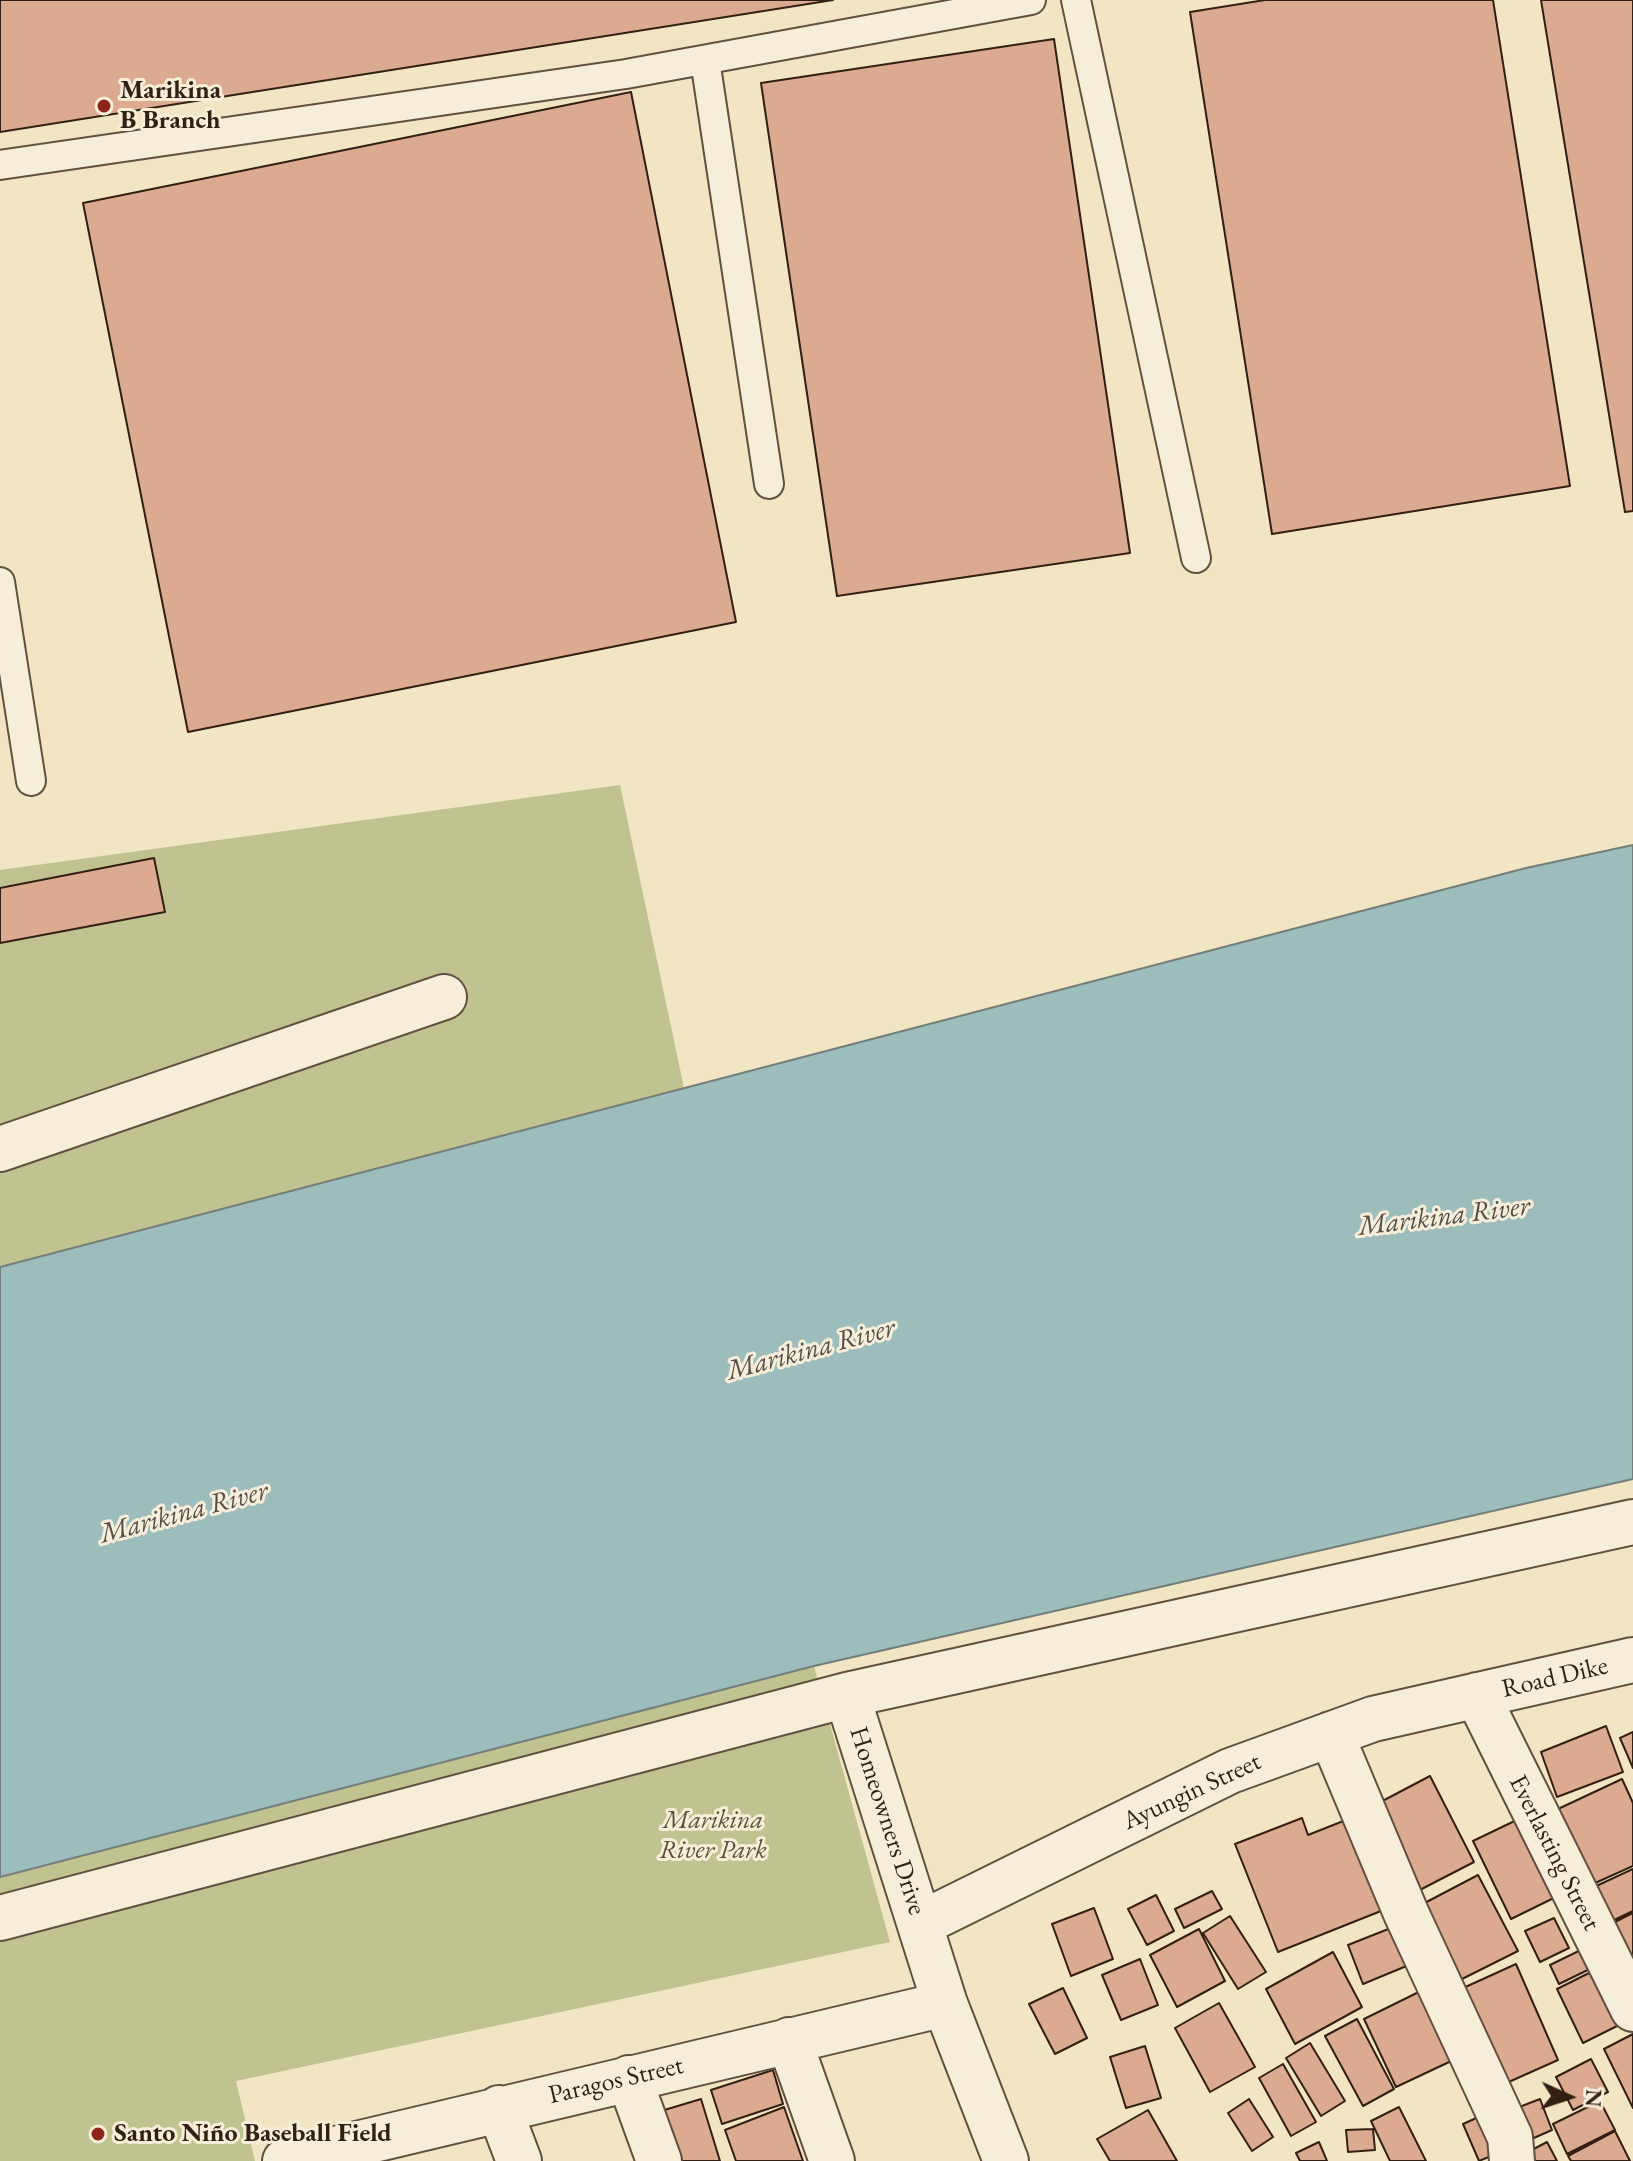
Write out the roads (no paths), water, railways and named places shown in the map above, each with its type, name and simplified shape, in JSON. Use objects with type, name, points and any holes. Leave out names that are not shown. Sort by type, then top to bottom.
[{"type":"street","points":[[0,1149],[444,997]]},
{"type":"street","points":[[0,1918],[847,1695],[1633,1522]]},
{"type":"street","name":"Road Dike","points":[[1477,1695],[1633,1660]]},
{"type":"street","name":"Homeowners Drive","points":[[847,1695],[945,2004],[1006,2161]]},
{"type":"street","name":"Ayungin Street","points":[[923,1935],[1230,1771],[1373,1719],[1477,1695]]},
{"type":"street","name":"Everlasting Street","points":[[1477,1695],[1633,2009]]},
{"type":"street","points":[[1331,1734],[1406,1913],[1510,2137],[1512,2161]]},
{"type":"street","name":"Paragos Street","points":[[286,2160],[363,2151],[499,2108],[945,2004]]},
{"type":"street","points":[[789,2040],[832,2161]]},
{"type":"street","points":[[629,2078],[659,2161]]},
{"type":"street","points":[[499,2108],[519,2161]]},
{"type":"lane","points":[[0,165],[705,60],[1031,0]]},
{"type":"lane","points":[[1076,0],[1196,558]]},
{"type":"lane","points":[[705,60],[769,484]]},
{"type":"lane","points":[[0,582],[31,781]]},
{"type":"water","name":"Marikina River","points":[[1633,845],[1633,1479],[814,1666],[0,1877],[0,1267],[1526,868]]},
{"type":"place","name":"Marikina B Branch","points":[[104,106]]},
{"type":"place","name":"Santo Niño Baseball Field","points":[[98,2134]]},
{"type":"park label","name":"Marikina River Park","points":[[713,1836]]}]
